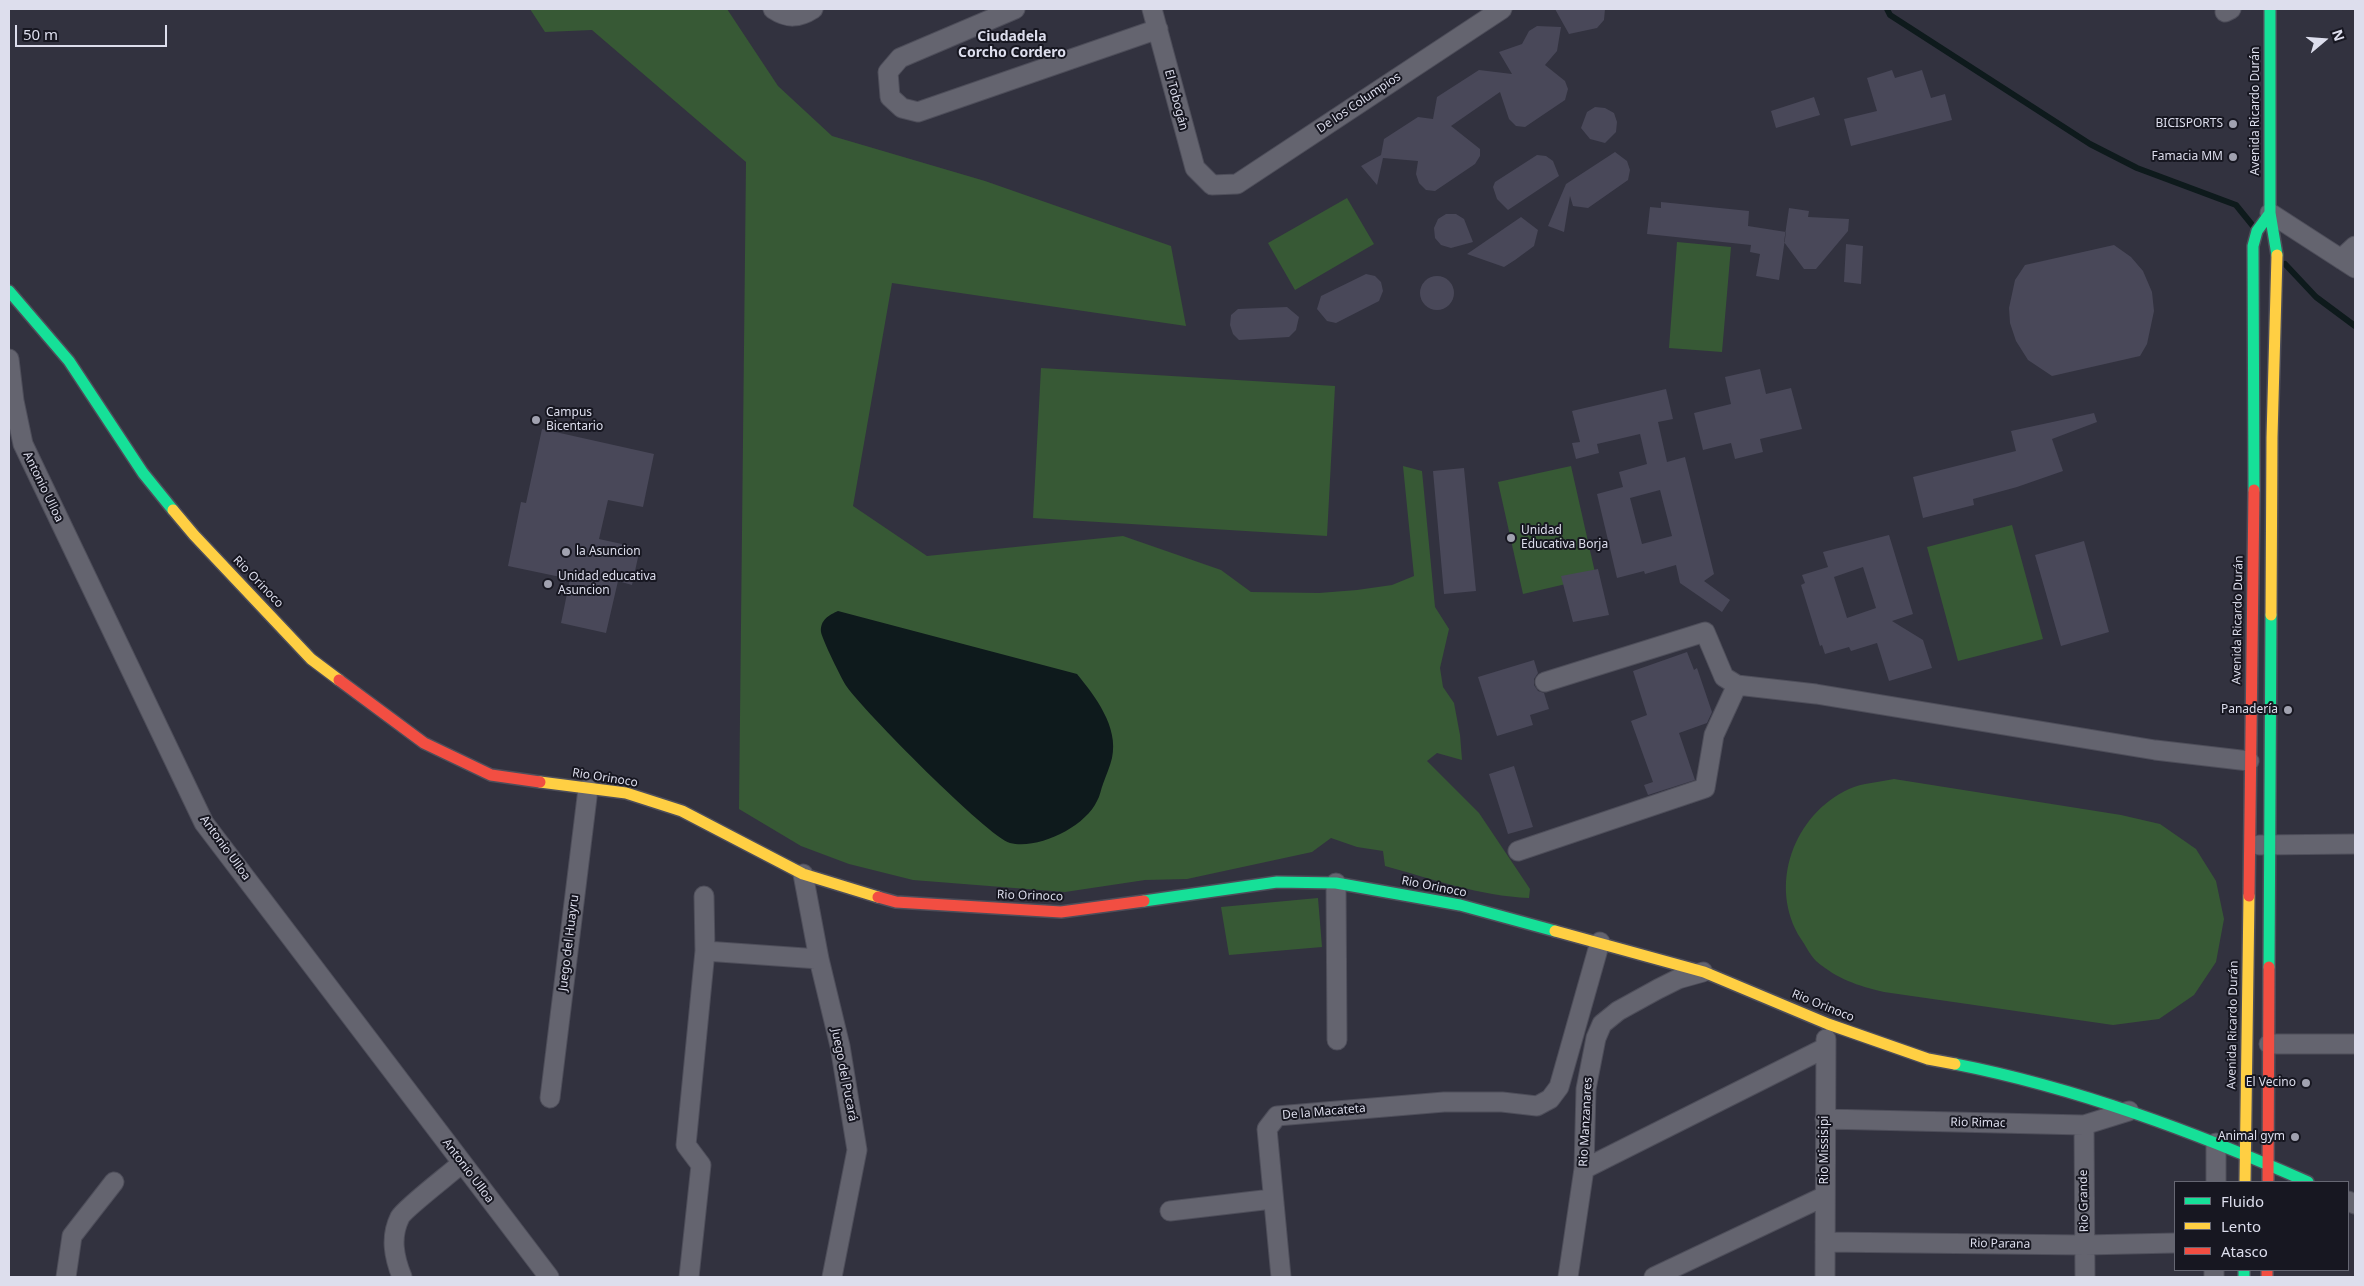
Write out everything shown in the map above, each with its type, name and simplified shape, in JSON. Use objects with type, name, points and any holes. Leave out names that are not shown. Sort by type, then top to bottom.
[{"type":"street","points":[[773,9],[782,15],[800,17],[813,9]]},
{"type":"street","points":[[1015,9],[900,58],[888,72],[890,97],[902,108],[918,112],[1158,29]]},
{"type":"street","name":"El Tobogán","points":[[1152,9],[1195,168],[1212,185]]},
{"type":"street","name":"De los Columpios","points":[[1212,185],[1238,184],[1502,9]]},
{"type":"street","name":"Avenida Ricardo Durán","points":[[2268,1181],[2272,438],[2277,255],[2270,213],[2270,9]]},
{"type":"street","points":[[2270,213],[2348,263],[2355,246]]},
{"type":"street","name":"Avenida Ricardo Durán","points":[[2245,1181],[2254,457],[2253,246],[2257,231],[2270,213]]},
{"type":"street","name":"Rio Orinoco","points":[[9,291],[69,362],[143,474],[194,535],[311,658],[424,743],[491,775],[626,793],[682,811],[804,874],[896,902],[1061,912],[1278,882],[1336,883],[1460,905],[1704,972],[1828,1024],[1928,1059],[2009,1075],[2129,1111],[2246,1154],[2306,1181]]},
{"type":"street","name":"Antonio Ulloa","points":[[9,359],[14,401],[23,444],[204,822],[548,1277]]},
{"type":"street","points":[[1545,682],[1704,632],[1724,677],[1737,684],[1816,694],[2155,750],[2249,761]]},
{"type":"street","points":[[1518,851],[1704,788],[1714,735],[1737,684]]},
{"type":"street","name":"Juego del Huayru","points":[[550,1098],[588,789]]},
{"type":"street","points":[[2249,846],[2270,844],[2355,844]]},
{"type":"street","name":"Juego del Pucará","points":[[804,874],[820,959],[840,1046],[857,1150],[832,1277]]},
{"type":"street","points":[[1336,883],[1337,1040]]},
{"type":"street","points":[[688,1277],[701,1165],[686,1144],[705,951],[704,896]]},
{"type":"street","name":"Rio Manzanares","points":[[1537,1106],[1550,1099],[1559,1087],[1600,942]]},
{"type":"street","points":[[705,951],[820,959]]},
{"type":"street","name":"Rio Manzanares","points":[[1568,1277],[1584,1168],[1586,1089],[1596,1038],[1602,1024],[1618,1011],[1658,989],[1678,979],[1704,972]]},
{"type":"street","name":"Rio Missisipi","points":[[1825,1277],[1825,1048],[1828,1024]]},
{"type":"street","points":[[2269,1044],[2355,1044]]},
{"type":"street","points":[[1584,1168],[1825,1048]]},
{"type":"street","name":"De la Macateta","points":[[1280,1277],[1266,1129],[1277,1116],[1444,1102],[1502,1102],[1537,1106]]},
{"type":"street","name":"Rio Rimac","points":[[1825,1119],[2084,1125],[2129,1111]]},
{"type":"street","name":"Rio Grande","points":[[2084,1125],[2085,1277]]},
{"type":"street","points":[[2216,1143],[2216,1181]]},
{"type":"street","points":[[402,1277],[394,1257],[394,1237],[401,1216],[462,1163]]},
{"type":"street","points":[[66,1277],[72,1236],[114,1182]]},
{"type":"street","points":[[1654,1277],[1825,1196]]},
{"type":"street","points":[[1170,1211],[1272,1199]]},
{"type":"street","name":"Rio Parana","points":[[1825,1242],[2085,1245],[2174,1243]]},
{"type":"green space","points":[[530,9],[727,9],[778,86],[832,136],[985,181],[1171,246],[1186,326],[892,283],[853,506],[927,556],[1123,536],[1221,570],[1251,592],[1319,593],[1392,585],[1414,576],[1403,466],[1422,471],[1435,607],[1449,629],[1440,668],[1443,687],[1454,703],[1462,760],[1437,753],[1427,761],[1479,813],[1530,889],[1529,898],[1511,897],[1474,890],[1385,866],[1383,851],[1357,847],[1331,838],[1312,852],[1187,879],[1145,880],[1065,892],[913,880],[849,864],[801,846],[739,809],[746,162],[592,30],[545,32]]},
{"type":"green space","points":[[1347,198],[1374,244],[1295,290],[1268,243]]},
{"type":"green space","points":[[1677,242],[1731,247],[1722,352],[1669,348]]},
{"type":"green space","points":[[1041,368],[1335,386],[1327,536],[1033,518]]},
{"type":"green space","points":[[1571,466],[1596,577],[1523,594],[1498,482]]},
{"type":"green space","points":[[2012,525],[2043,639],[1958,661],[1927,547]]},
{"type":"green space","points":[[1894,779],[2121,815],[2160,824],[2196,849],[2216,881],[2224,919],[2216,962],[2194,995],[2159,1019],[2113,1025],[1884,992],[1856,984],[1832,973],[1812,956],[1791,918],[1786,897],[1787,875],[1792,854],[1801,833],[1830,800],[1854,787]]},
{"type":"green space","points":[[1318,898],[1322,947],[1229,955],[1221,907]]},
{"type":"shaded area","points":[[838,611],[1077,674],[1098,702],[1109,724],[1112,735],[1112,758],[1098,799],[1091,811],[1072,828],[1047,840],[1021,844],[1010,843],[997,836],[926,771],[847,687],[821,632],[822,624],[828,616]]},
{"type":"building","points":[[1555,9],[1605,9],[1604,20],[1597,28],[1569,34]]},
{"type":"building","points":[[1537,26],[1561,27],[1557,51],[1545,65],[1565,81],[1568,89],[1565,100],[1525,127],[1516,126],[1509,119],[1500,92],[1451,126],[1480,149],[1480,156],[1475,164],[1435,191],[1426,190],[1419,183],[1416,174],[1418,161],[1383,158],[1377,185],[1361,166],[1381,155],[1384,139],[1418,117],[1433,119],[1437,97],[1479,70],[1512,74],[1499,52],[1522,44],[1529,31]]},
{"type":"building","points":[[1892,70],[1895,78],[1922,70],[1931,98],[1945,94],[1952,120],[1851,146],[1844,119],[1877,111],[1867,78]]},
{"type":"building","points":[[1814,97],[1820,115],[1776,128],[1771,111]]},
{"type":"building","points":[[1595,107],[1605,108],[1614,113],[1617,122],[1616,132],[1605,143],[1590,139],[1581,128],[1587,112]]},
{"type":"building","points":[[1615,152],[1627,161],[1630,170],[1628,180],[1588,208],[1573,206],[1570,196],[1564,232],[1548,226],[1566,184]]},
{"type":"building","points":[[1537,155],[1546,156],[1553,161],[1559,176],[1508,210],[1497,199],[1493,187],[1495,182]]},
{"type":"building","points":[[1661,202],[1749,211],[1748,226],[1786,232],[1779,280],[1756,276],[1760,254],[1750,252],[1751,245],[1647,234],[1650,207],[1661,208]]},
{"type":"building","points":[[1789,208],[1809,211],[1808,217],[1849,219],[1848,231],[1816,269],[1804,269],[1784,242]]},
{"type":"building","points":[[1446,214],[1456,214],[1464,219],[1473,242],[1451,248],[1441,245],[1435,238],[1434,228],[1438,219]]},
{"type":"building","points":[[1521,217],[1538,230],[1534,246],[1515,260],[1504,267],[1467,254]]},
{"type":"building","points":[[1846,244],[1863,246],[1861,284],[1844,282]]},
{"type":"building","points":[[2114,245],[2131,257],[2143,271],[2152,292],[2154,311],[2147,344],[2140,356],[2052,376],[2028,360],[2016,341],[2010,323],[2009,308],[2015,280],[2025,265]]},
{"type":"building","points":[[1366,274],[1375,276],[1381,282],[1383,291],[1379,301],[1336,323],[1327,321],[1317,309],[1321,296]]},
{"type":"building","points":[[1437,276],[1444,277],[1449,281],[1453,286],[1453,300],[1449,305],[1444,309],[1437,310],[1430,309],[1425,305],[1421,300],[1420,293],[1421,286],[1425,281],[1430,277]]},
{"type":"building","points":[[1287,307],[1299,317],[1296,330],[1289,337],[1239,340],[1233,334],[1230,325],[1231,315],[1238,309]]},
{"type":"building","points":[[1760,369],[1766,394],[1791,388],[1802,429],[1760,439],[1763,452],[1735,459],[1731,443],[1703,450],[1694,413],[1731,404],[1725,377]]},
{"type":"building","points":[[1666,389],[1673,419],[1658,422],[1667,462],[1685,457],[1714,574],[1704,581],[1730,600],[1722,612],[1680,583],[1676,565],[1645,574],[1644,571],[1617,578],[1597,494],[1623,487],[1619,472],[1647,464],[1640,434],[1597,444],[1599,453],[1576,459],[1572,443],[1580,442],[1572,411]],"holes":[[[1660,490],[1672,536],[1642,544],[1630,498]]]},
{"type":"building","points":[[2094,413],[2097,422],[2052,439],[2063,471],[2017,487],[1973,499],[1974,505],[1923,518],[1913,477],[2016,451],[2011,431]]},
{"type":"building","points":[[542,429],[654,454],[643,507],[608,500],[599,539],[640,548],[632,585],[618,581],[606,633],[561,623],[570,579],[508,566],[521,502],[526,503]]},
{"type":"building","points":[[1464,468],[1476,591],[1444,594],[1433,471]]},
{"type":"building","points":[[1889,535],[1913,614],[1892,621],[1923,640],[1932,668],[1889,681],[1877,643],[1851,651],[1849,647],[1825,654],[1822,645],[1820,646],[1801,585],[1805,583],[1802,575],[1828,567],[1823,552]],"holes":[[[1863,567],[1876,608],[1847,618],[1834,577]]]},
{"type":"building","points":[[2084,541],[2109,632],[2061,646],[2035,555]]},
{"type":"building","points":[[1598,569],[1609,615],[1573,622],[1561,576]]},
{"type":"building","points":[[1687,652],[1694,670],[1697,668],[1712,712],[1707,723],[1679,733],[1695,780],[1648,795],[1644,785],[1653,782],[1631,721],[1647,715],[1633,671]]},
{"type":"building","points":[[1534,660],[1538,673],[1534,679],[1534,685],[1538,691],[1544,693],[1549,709],[1530,715],[1533,725],[1497,736],[1478,677]]},
{"type":"building","points":[[1514,766],[1533,827],[1508,834],[1489,774]]},
{"type":"waterway","points":[[1887,9],[1890,15],[2090,144],[2137,168],[2236,205],[2253,226]]},
{"type":"waterway","points":[[2285,264],[2316,297],[2355,326]]},
{"type":"traffic: fast","points":[[2270,9],[2270,213],[2277,255]]},
{"type":"traffic: fast","points":[[2254,490],[2253,246],[2257,231],[2270,213]]},
{"type":"traffic: fast","points":[[9,291],[69,361],[143,473],[173,510]]},
{"type":"traffic: fast","points":[[2269,967],[2271,615]]},
{"type":"traffic: fast","points":[[1144,901],[1277,882],[1336,883],[1460,905],[1555,931]]},
{"type":"traffic: fast","points":[[1955,1064],[2046,1086],[2135,1113],[2222,1146],[2306,1181]]},
{"type":"traffic: fast","points":[[2244,1271],[2244,1277]]},
{"type":"traffic: slow","points":[[2271,615],[2272,437],[2277,255]]},
{"type":"traffic: slow","points":[[173,510],[194,535],[311,659],[339,680]]},
{"type":"traffic: slow","points":[[540,782],[626,793],[682,811],[803,874],[878,897]]},
{"type":"traffic: slow","points":[[2245,1181],[2249,896]]},
{"type":"traffic: slow","points":[[1555,931],[1704,972],[1828,1024],[1928,1059],[1955,1064]]},
{"type":"traffic: jam","points":[[2249,896],[2254,490]]},
{"type":"traffic: jam","points":[[339,680],[424,743],[491,775],[540,782]]},
{"type":"traffic: jam","points":[[878,897],[896,902],[1061,912],[1144,901]]},
{"type":"traffic: jam","points":[[2268,1180],[2269,967]]},
{"type":"traffic: jam","points":[[2267,1271],[2267,1277]]},
{"type":"place","name":"BICISPORTS","points":[[2233,124]]},
{"type":"place","name":"Famacia MM","points":[[2233,157]]},
{"type":"place","name":"Campus Bicentario","points":[[536,420]]},
{"type":"place","name":"Unidad Educativa Borja","points":[[1511,538]]},
{"type":"place","name":"la Asuncion","points":[[566,552]]},
{"type":"place","name":"Unidad educativa Asuncion","points":[[548,584]]},
{"type":"place","name":"Panadería","points":[[2288,710]]},
{"type":"place","name":"El Vecino","points":[[2306,1083]]},
{"type":"place","name":"Animal gym","points":[[2295,1137]]},
{"type":"district","name":"Ciudadela Corcho Cordero","points":[[1012,46]]}]
